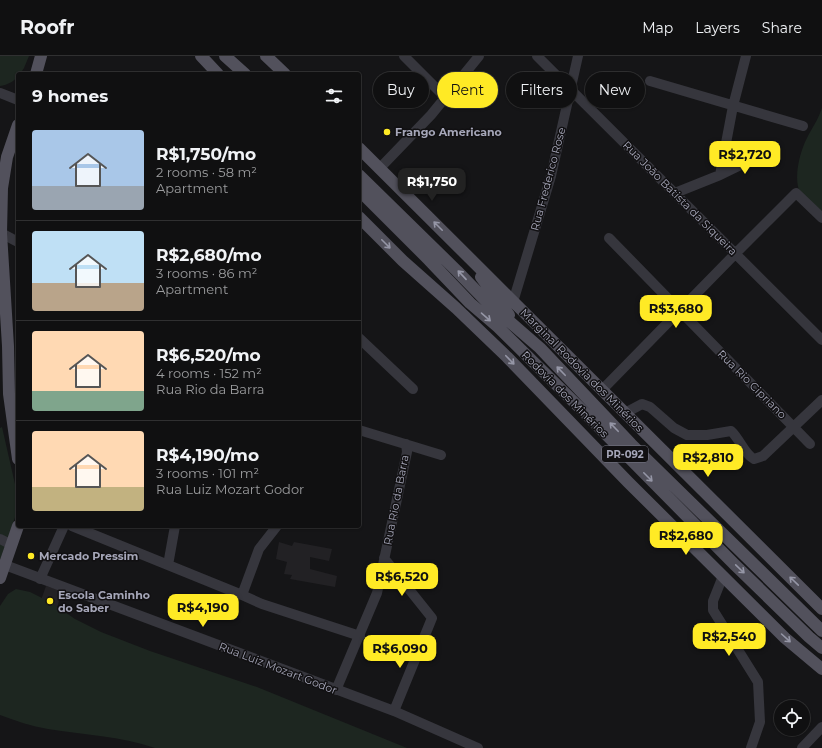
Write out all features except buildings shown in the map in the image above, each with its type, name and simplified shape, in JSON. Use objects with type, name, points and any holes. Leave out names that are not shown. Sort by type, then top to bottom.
[{"type":"main road","points":[[37,72],[41,56]]},
{"type":"main road","points":[[201,56],[216,72]]},
{"type":"main road","points":[[225,56],[243,72]]},
{"type":"main road","points":[[237,56],[254,72]]},
{"type":"main road","points":[[266,56],[283,72]]},
{"type":"main road","points":[[15,143],[7,158],[2,188],[1,233],[8,346],[9,394],[16,445]]},
{"type":"main road","name":"Marginal Rodovia dos Minérios","points":[[361,150],[822,608]]},
{"type":"main road","name":"Rodovia dos Minérios","points":[[361,176],[457,270],[488,303],[531,340],[631,444],[822,632]]},
{"type":"main road","name":"Rodovia dos Minérios","points":[[361,192],[469,301],[498,327],[578,406],[735,565],[822,648]]},
{"type":"main road","points":[[361,219],[403,261],[456,308],[507,357],[785,638],[822,669]]},
{"type":"main road","points":[[465,254],[487,286],[531,340]]},
{"type":"main road","points":[[403,261],[469,301]]},
{"type":"main road","points":[[0,578],[17,528]]},
{"type":"street","points":[[404,56],[437,89]]},
{"type":"street","points":[[466,72],[479,56]]},
{"type":"street","name":"Rua João Batista da Siqueira","points":[[537,56],[553,72]]},
{"type":"street","name":"Rua Frederico Rose","points":[[574,72],[578,56]]},
{"type":"street","points":[[720,175],[733,106],[746,56]]},
{"type":"street","points":[[650,81],[803,126]]},
{"type":"street","points":[[0,93],[16,99]]},
{"type":"street","name":"Rua João Batista da Siqueira","points":[[577,96],[822,340]]},
{"type":"street","points":[[379,169],[437,107]]},
{"type":"street","name":"Rua Frederico Rose","points":[[513,302],[551,176],[566,108]]},
{"type":"street","points":[[675,193],[720,175],[761,155]]},
{"type":"street","points":[[602,390],[796,193],[822,218]]},
{"type":"street","points":[[1,233],[16,241]]},
{"type":"street","name":"Rua Rio Cipriano","points":[[609,238],[810,444]]},
{"type":"street","points":[[361,340],[413,389]]},
{"type":"street","points":[[625,413],[642,404],[650,407],[674,428],[687,435],[707,435],[732,431],[749,457],[754,460],[763,456],[822,400]]},
{"type":"street","points":[[361,431],[442,455]]},
{"type":"street","name":"Rua Rio da Barra","points":[[336,690],[377,593],[407,452],[406,444]]},
{"type":"street","points":[[40,579],[63,528]]},
{"type":"street","points":[[77,528],[262,604],[360,636]]},
{"type":"street","points":[[168,565],[175,528]]},
{"type":"street","points":[[242,595],[259,549],[275,528]]},
{"type":"street","points":[[0,538],[12,545]]},
{"type":"street","points":[[384,558],[432,618],[394,711]]},
{"type":"street","name":"Rua Luiz Mozart Godor","points":[[5,565],[394,711],[478,748]]},
{"type":"street","points":[[723,576],[713,601],[713,610],[758,682],[760,722],[751,748]]},
{"type":"street","points":[[802,748],[822,727]]},
{"type":"shaded area","points":[[0,56],[29,56],[21,72],[16,72],[16,79],[9,84],[0,86]]},
{"type":"shaded area","points":[[822,108],[822,222],[802,196],[798,186],[797,173],[802,150]]},
{"type":"shaded area","points":[[2,427],[16,489],[16,515],[0,560],[0,428]]},
{"type":"shaded area","points":[[279,542],[292,546],[294,542],[332,549],[329,561],[310,557],[310,569],[337,576],[335,587],[290,579],[292,575],[284,574],[287,562],[276,559]]},
{"type":"shaded area","name":"Escola Caminho do Saber","points":[[46,586],[63,591],[62,598],[60,597],[56,612],[40,603]]},
{"type":"shaded area","points":[[16,589],[30,592],[50,602],[75,619],[101,632],[150,651],[257,687],[407,748],[155,748],[115,738],[42,728],[0,715],[0,606],[8,594]]},
{"type":"place","name":"Frango Americano","points":[[387,132]]},
{"type":"place","name":"Mercado Pressim","points":[[31,556]]},
{"type":"place","name":"Escola Caminho do Saber","points":[[50,601]]}]
